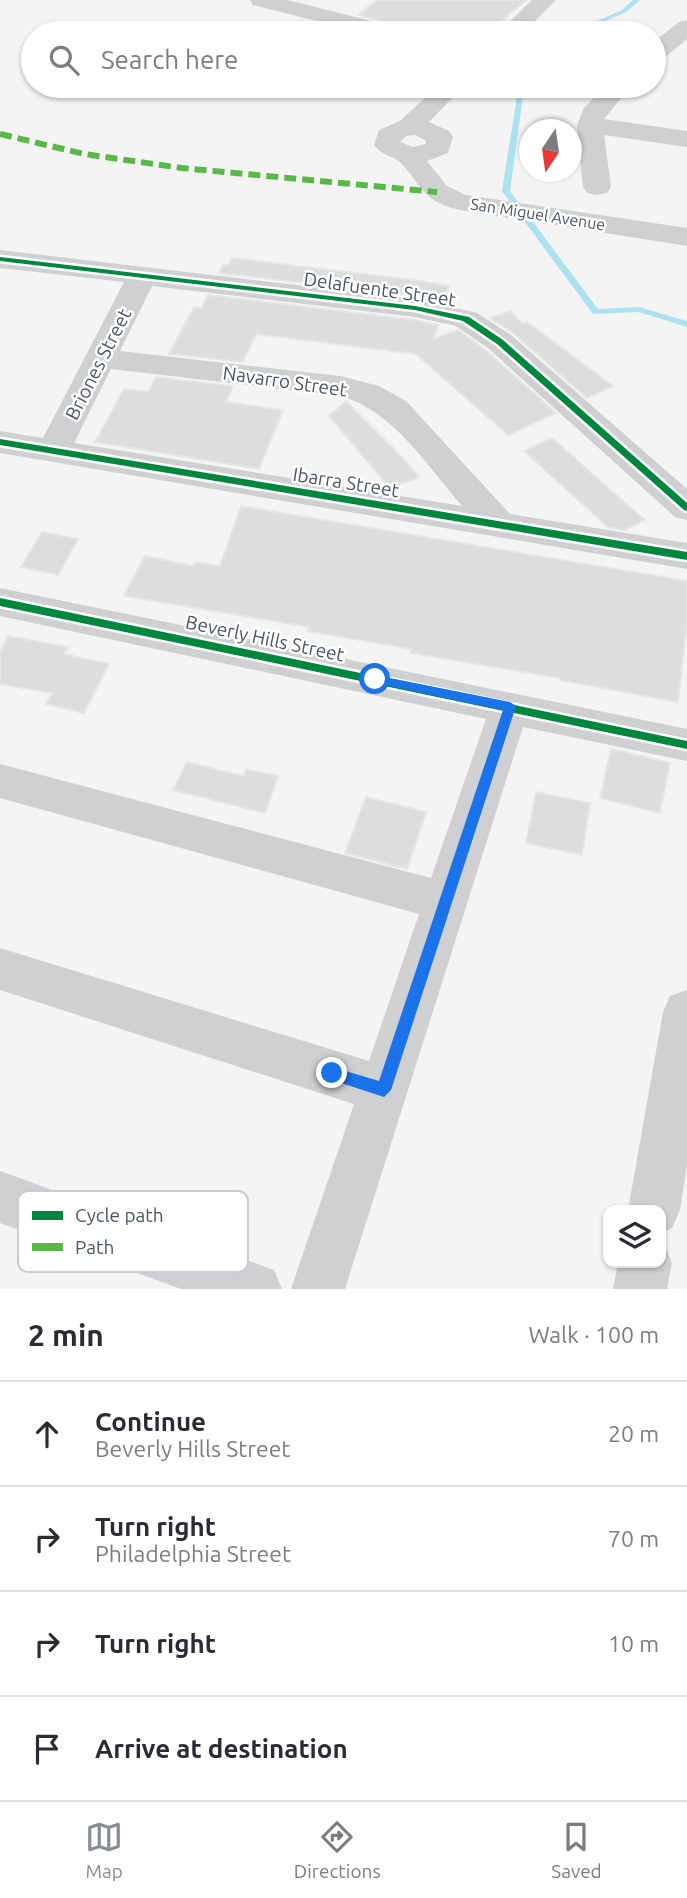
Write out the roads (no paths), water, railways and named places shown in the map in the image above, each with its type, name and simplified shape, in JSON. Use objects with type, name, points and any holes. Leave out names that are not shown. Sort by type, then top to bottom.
[{"type":"street","points":[[261,0],[344,21]]},
{"type":"street","points":[[520,21],[538,1]]},
{"type":"street","points":[[666,45],[687,27]]},
{"type":"street","points":[[666,57],[687,60]]},
{"type":"street","points":[[409,127],[439,98]]},
{"type":"street","points":[[435,133],[457,98]]},
{"type":"street","points":[[597,187],[590,125],[593,113],[607,98]]},
{"type":"street","points":[[590,125],[687,139]]},
{"type":"street","points":[[408,155],[435,151],[441,142],[435,133],[409,127]]},
{"type":"street","name":"San Miguel Avenue","points":[[409,127],[393,132],[386,140],[392,150],[408,155],[437,192],[460,202],[687,237]]},
{"type":"street","name":"Delafuente Street","points":[[0,259],[415,308],[466,319],[500,342],[687,508]]},
{"type":"street","name":"Briones Street","points":[[53,451],[142,276]]},
{"type":"street","name":"Navarro Street","points":[[100,358],[340,386],[368,393],[394,408],[499,525]]},
{"type":"street","name":"Ibarra Street","points":[[0,442],[687,556]]},
{"type":"street","name":"Beverly Hills Street","points":[[0,602],[510,706],[687,745]]},
{"type":"street","points":[[318,1289],[510,706]]},
{"type":"street","points":[[0,781],[446,902]]},
{"type":"street","points":[[0,969],[384,1090]]},
{"type":"street","points":[[655,1205],[687,1012]]},
{"type":"street","points":[[0,1197],[18,1203]]},
{"type":"street","points":[[640,1289],[644,1268]]},
{"type":"street","points":[[208,1272],[255,1289]]},
{"type":"waterway","points":[[601,21],[624,11],[637,0]]},
{"type":"waterway","points":[[520,98],[506,191],[596,312],[639,309],[687,324]]}]
